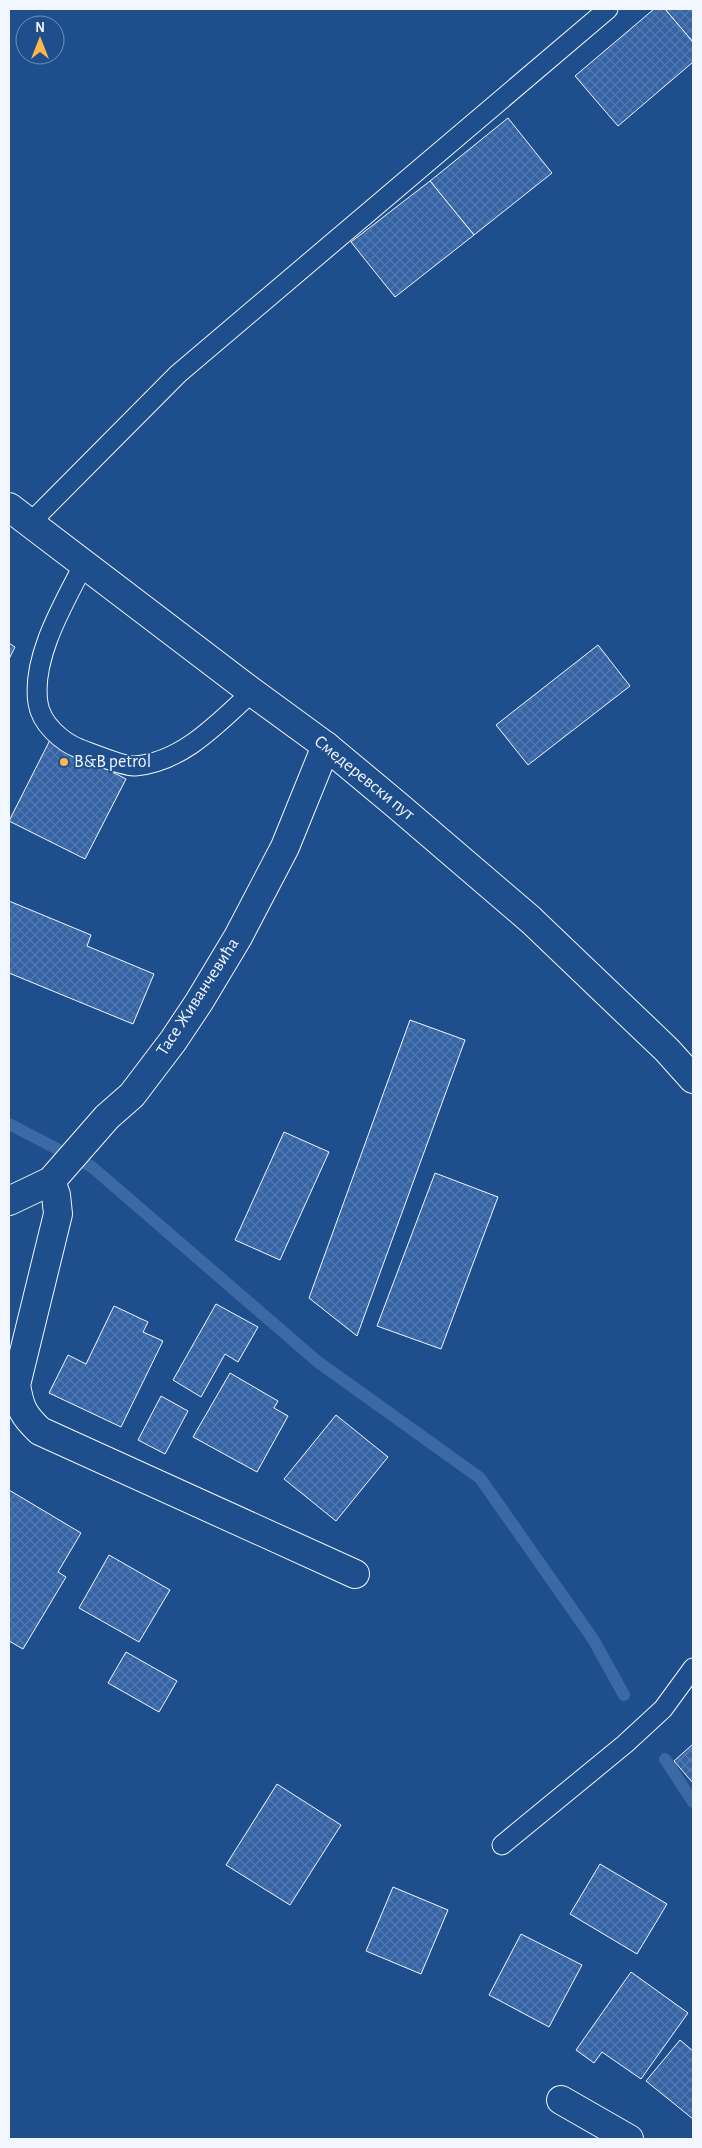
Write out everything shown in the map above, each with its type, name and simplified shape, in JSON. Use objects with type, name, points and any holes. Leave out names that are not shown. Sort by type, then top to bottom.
[{"type":"street","name":"Смедеревски пут","points":[[9,507],[326,746],[531,920],[633,1017],[693,1079]]},
{"type":"street","name":"Тасе Живанчевића","points":[[9,1202],[58,1173],[88,1139],[132,1095],[199,1002],[238,937],[284,847],[326,746]]},
{"type":"street","points":[[58,1173],[56,1195],[58,1214],[16,1385],[25,1418],[40,1431],[355,1574]]},
{"type":"street","points":[[561,2100],[629,2139]]},
{"type":"lane","points":[[30,523],[178,374],[608,9]]},
{"type":"lane","points":[[84,564],[53,626],[38,680],[38,704],[49,727],[70,745],[133,767],[164,758],[195,743],[252,692]]},
{"type":"lane","points":[[502,1845],[644,1727],[663,1709],[693,1668]]},
{"type":"building","points":[[654,9],[665,9],[693,42],[693,62],[618,126],[575,76]]},
{"type":"building","points":[[665,9],[693,9],[693,42]]},
{"type":"building","points":[[508,118],[552,173],[474,235],[430,181]]},
{"type":"building","points":[[430,181],[474,235],[395,297],[351,242]]},
{"type":"building","points":[[9,643],[15,647],[9,659]]},
{"type":"building","points":[[598,645],[630,686],[528,765],[496,725]]},
{"type":"building","points":[[50,740],[126,779],[85,859],[9,821]]},
{"type":"building","points":[[9,901],[91,935],[87,946],[154,974],[133,1024],[9,973]]},
{"type":"building","points":[[410,1020],[465,1040],[357,1336],[309,1298]]},
{"type":"building","points":[[284,1132],[329,1152],[280,1260],[235,1240]]},
{"type":"building","points":[[435,1173],[498,1197],[441,1349],[377,1326]]},
{"type":"building","points":[[216,1304],[258,1327],[238,1362],[225,1354],[201,1397],[173,1380]]},
{"type":"building","points":[[114,1306],[148,1322],[143,1332],[163,1341],[121,1427],[49,1393],[68,1355],[86,1364]]},
{"type":"building","points":[[230,1373],[278,1401],[274,1408],[288,1416],[257,1472],[193,1437]]},
{"type":"building","points":[[161,1396],[188,1411],[165,1454],[138,1440]]},
{"type":"building","points":[[336,1415],[388,1457],[336,1521],[284,1479]]},
{"type":"building","points":[[9,1490],[81,1533],[58,1572],[66,1577],[23,1649],[9,1641]]},
{"type":"building","points":[[109,1555],[170,1590],[139,1642],[79,1608]]},
{"type":"building","points":[[126,1652],[177,1681],[159,1712],[108,1683]]},
{"type":"building","points":[[693,1744],[693,1783],[674,1761]]},
{"type":"building","points":[[277,1784],[341,1825],[290,1905],[226,1865]]},
{"type":"building","points":[[600,1864],[667,1904],[637,1954],[570,1914]]},
{"type":"building","points":[[393,1887],[448,1910],[421,1974],[366,1951]]},
{"type":"building","points":[[521,1934],[582,1965],[549,2027],[489,1995]]},
{"type":"building","points":[[631,1972],[688,2013],[641,2079],[602,2052],[594,2063],[576,2050]]},
{"type":"building","points":[[680,2040],[693,2051],[693,2119],[646,2081]]},
{"type":"waterway","points":[[9,1124],[92,1167],[318,1362],[480,1478],[593,1639],[624,1695]]},
{"type":"waterway","points":[[665,1759],[693,1802]]},
{"type":"place","name":"B&B petrol","points":[[64,762]]}]
